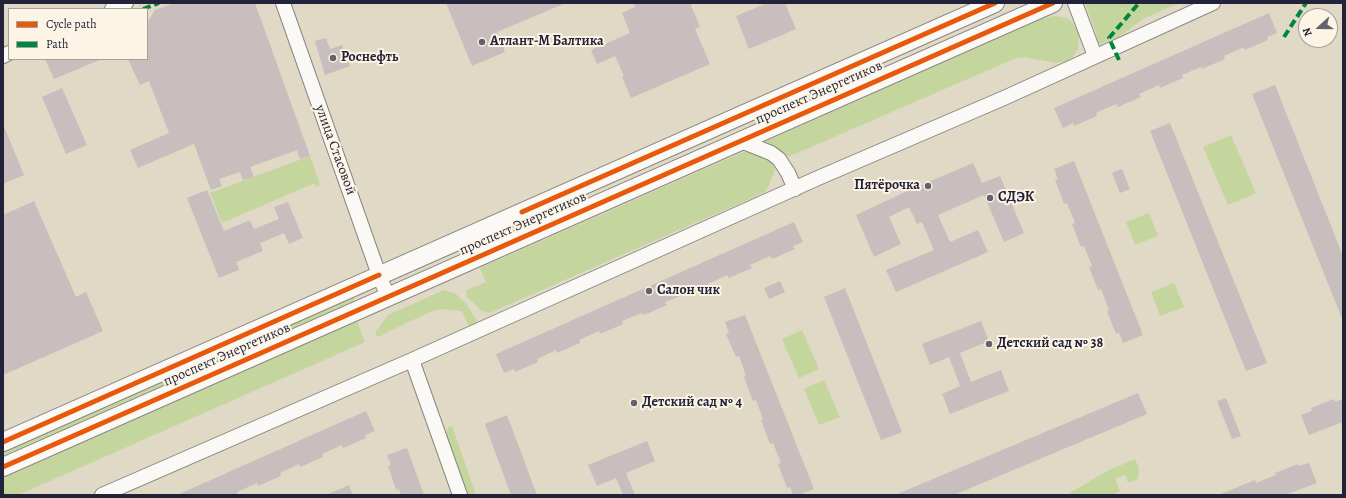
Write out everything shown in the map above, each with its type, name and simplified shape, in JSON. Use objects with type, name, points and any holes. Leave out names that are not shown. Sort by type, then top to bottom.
[{"type":"main road","name":"проспект Энергетиков","points":[[3,442],[995,3]]},
{"type":"main road","name":"проспект Энергетиков","points":[[3,467],[1053,3]]},
{"type":"street","points":[[114,8],[126,3]]},
{"type":"street","name":"улица Стасовой","points":[[283,3],[388,297]]},
{"type":"street","points":[[1075,3],[1095,56]]},
{"type":"street","points":[[102,495],[412,360],[795,188],[1004,98],[1213,3]]},
{"type":"street","points":[[741,141],[771,153],[778,159],[788,173],[795,188]]},
{"type":"street","points":[[412,360],[460,495]]},
{"type":"green space","points":[[1085,3],[1179,3],[1143,19],[1119,37],[1100,44]]},
{"type":"green space","points":[[1054,16],[1066,18],[1071,21],[1078,31],[1078,49],[1068,61],[1056,63],[1023,57],[1016,58],[788,157],[776,152],[764,142],[1041,19]]},
{"type":"green space","points":[[1231,135],[1256,193],[1228,205],[1203,147]]},
{"type":"green space","points":[[748,151],[764,155],[774,164],[774,173],[767,189],[763,193],[490,313],[482,311],[466,296],[467,290],[486,282],[480,268]]},
{"type":"green space","points":[[310,156],[320,185],[316,187],[315,183],[222,223],[210,193]]},
{"type":"green space","points":[[1149,213],[1158,236],[1135,245],[1126,222]]},
{"type":"green space","points":[[1174,283],[1184,307],[1160,316],[1151,292]]},
{"type":"green space","points":[[444,290],[456,294],[467,305],[478,323],[469,327],[462,311],[440,309],[430,312],[377,337],[375,333],[388,315]]},
{"type":"green space","points":[[352,295],[355,301],[3,457],[3,450]]},
{"type":"green space","points":[[357,321],[365,342],[18,495],[3,495],[3,477]]},
{"type":"green space","points":[[802,330],[819,369],[799,378],[782,339]]},
{"type":"green space","points":[[824,380],[840,417],[819,425],[804,389]]},
{"type":"green space","points":[[452,426],[476,495],[467,495],[446,435],[448,428]]},
{"type":"green space","points":[[1135,459],[1139,468],[1138,479],[1128,483],[1125,475],[1115,479],[1120,491],[1111,495],[1071,495],[1070,493],[1107,471]]},
{"type":"building","points":[[174,3],[255,3],[310,156],[300,159],[297,150],[250,167],[254,177],[243,180],[240,172],[219,179],[222,186],[211,190],[194,144],[138,168],[130,150],[169,133],[149,81],[140,85],[128,60],[148,60],[148,21],[155,10]]},
{"type":"building","name":"Атлант-М Балтика","points":[[446,3],[566,3],[497,32],[505,52],[472,66]]},
{"type":"building","points":[[633,3],[690,3],[700,27],[695,29],[710,64],[631,98],[622,77],[624,76],[615,56],[597,64],[591,50],[630,33],[622,13],[635,7]]},
{"type":"building","points":[[767,3],[785,3],[796,29],[749,49],[736,16]]},
{"type":"building","points":[[1269,13],[1277,33],[1267,37],[1268,40],[1245,50],[1244,47],[1224,56],[1225,59],[1202,69],[1201,67],[1182,75],[1183,78],[1160,88],[1159,85],[1139,94],[1141,97],[1118,107],[1116,104],[1096,113],[1097,116],[1074,126],[1073,123],[1063,128],[1054,108]]},
{"type":"building","name":"Роснефть","points":[[326,38],[330,49],[342,45],[350,66],[325,75],[315,41]]},
{"type":"building","points":[[45,60],[100,60],[54,79]]},
{"type":"building","points":[[1275,85],[1343,256],[1343,321],[1252,94]]},
{"type":"building","points":[[62,88],[87,145],[66,154],[42,97]]},
{"type":"building","points":[[1170,123],[1267,363],[1246,371],[1150,131]]},
{"type":"building","points":[[3,124],[24,175],[3,184]]},
{"type":"building","points":[[1074,161],[1143,335],[1123,343],[1119,333],[1116,334],[1107,311],[1109,310],[1101,289],[1098,290],[1089,267],[1092,266],[1084,246],[1081,247],[1072,224],[1075,223],[1067,203],[1064,204],[1055,180],[1058,179],[1054,169]]},
{"type":"building","points":[[973,163],[982,183],[1000,176],[1024,233],[1004,242],[984,195],[938,215],[950,242],[978,230],[988,252],[896,292],[886,270],[934,250],[922,222],[917,224],[909,207],[889,217],[901,244],[874,257],[856,215]]},
{"type":"building","points":[[1122,169],[1130,189],[1120,193],[1112,173]]},
{"type":"building","points":[[207,190],[224,231],[250,220],[254,229],[279,219],[274,207],[288,202],[303,238],[289,244],[284,233],[260,243],[263,251],[236,262],[239,270],[219,278],[187,198]]},
{"type":"building","points":[[34,201],[76,297],[86,292],[103,331],[3,375],[3,215]]},
{"type":"building","points":[[794,222],[803,242],[793,246],[795,249],[772,259],[770,256],[750,265],[752,268],[729,278],[727,275],[708,284],[709,286],[686,296],[685,294],[665,302],[667,305],[644,315],[642,313],[622,321],[623,324],[600,334],[599,331],[579,340],[580,343],[557,353],[556,350],[537,359],[538,362],[515,372],[514,369],[504,373],[496,354]]},
{"type":"building","points":[[780,281],[785,292],[769,299],[764,288]]},
{"type":"building","points":[[845,288],[902,432],[881,440],[824,297]]},
{"type":"building","points":[[745,315],[814,489],[799,495],[793,495],[790,487],[787,488],[778,464],[781,463],[773,443],[770,444],[761,420],[763,419],[756,400],[753,401],[744,377],[746,376],[739,356],[736,357],[726,334],[729,333],[725,322]]},
{"type":"building","points":[[981,321],[989,341],[960,353],[971,382],[1001,370],[1009,391],[950,414],[942,394],[960,386],[949,357],[930,365],[922,344]]},
{"type":"building","points":[[1138,393],[1147,414],[954,495],[895,495]]},
{"type":"building","points":[[1226,398],[1241,436],[1232,439],[1217,401]]},
{"type":"building","points":[[1334,399],[1335,402],[1343,399],[1343,422],[1309,435],[1301,415],[1312,411],[1311,408]]},
{"type":"building","points":[[366,411],[375,431],[365,435],[366,438],[343,448],[342,445],[322,454],[323,457],[300,467],[299,464],[280,473],[281,476],[258,486],[257,483],[237,492],[238,495],[177,495]]},
{"type":"building","points":[[507,415],[537,495],[511,495],[485,424]]},
{"type":"building","points":[[647,441],[655,461],[626,473],[635,495],[623,495],[616,478],[597,486],[588,465]]},
{"type":"building","points":[[407,448],[424,495],[401,495],[399,489],[396,490],[388,466],[391,465],[387,455]]},
{"type":"building","points":[[1309,463],[1317,483],[1285,495],[1218,495],[1255,480],[1256,483],[1276,475],[1275,473],[1298,464],[1299,466]]},
{"type":"building","points":[[349,485],[353,495],[326,495]]},
{"type":"marked path","points":[[146,8],[159,3]]},
{"type":"marked path","points":[[1119,60],[1109,38],[1139,3]]},
{"type":"marked path","points":[[1284,37],[1306,3]]},
{"type":"cycle path","points":[[522,212],[995,3]]},
{"type":"cycle path","points":[[3,467],[1053,3]]},
{"type":"cycle path","points":[[3,442],[379,275]]},
{"type":"place","name":"Атлант-М Балтика","points":[[482,42]]},
{"type":"place","name":"Роснефть","points":[[333,58]]},
{"type":"place","name":"Пятёрочка","points":[[928,186]]},
{"type":"place","name":"СДЭК","points":[[990,198]]},
{"type":"place","name":"Салон чик","points":[[649,291]]},
{"type":"place","name":"Детский сад № 38","points":[[989,344]]},
{"type":"place","name":"Детский сад № 4","points":[[634,403]]}]
